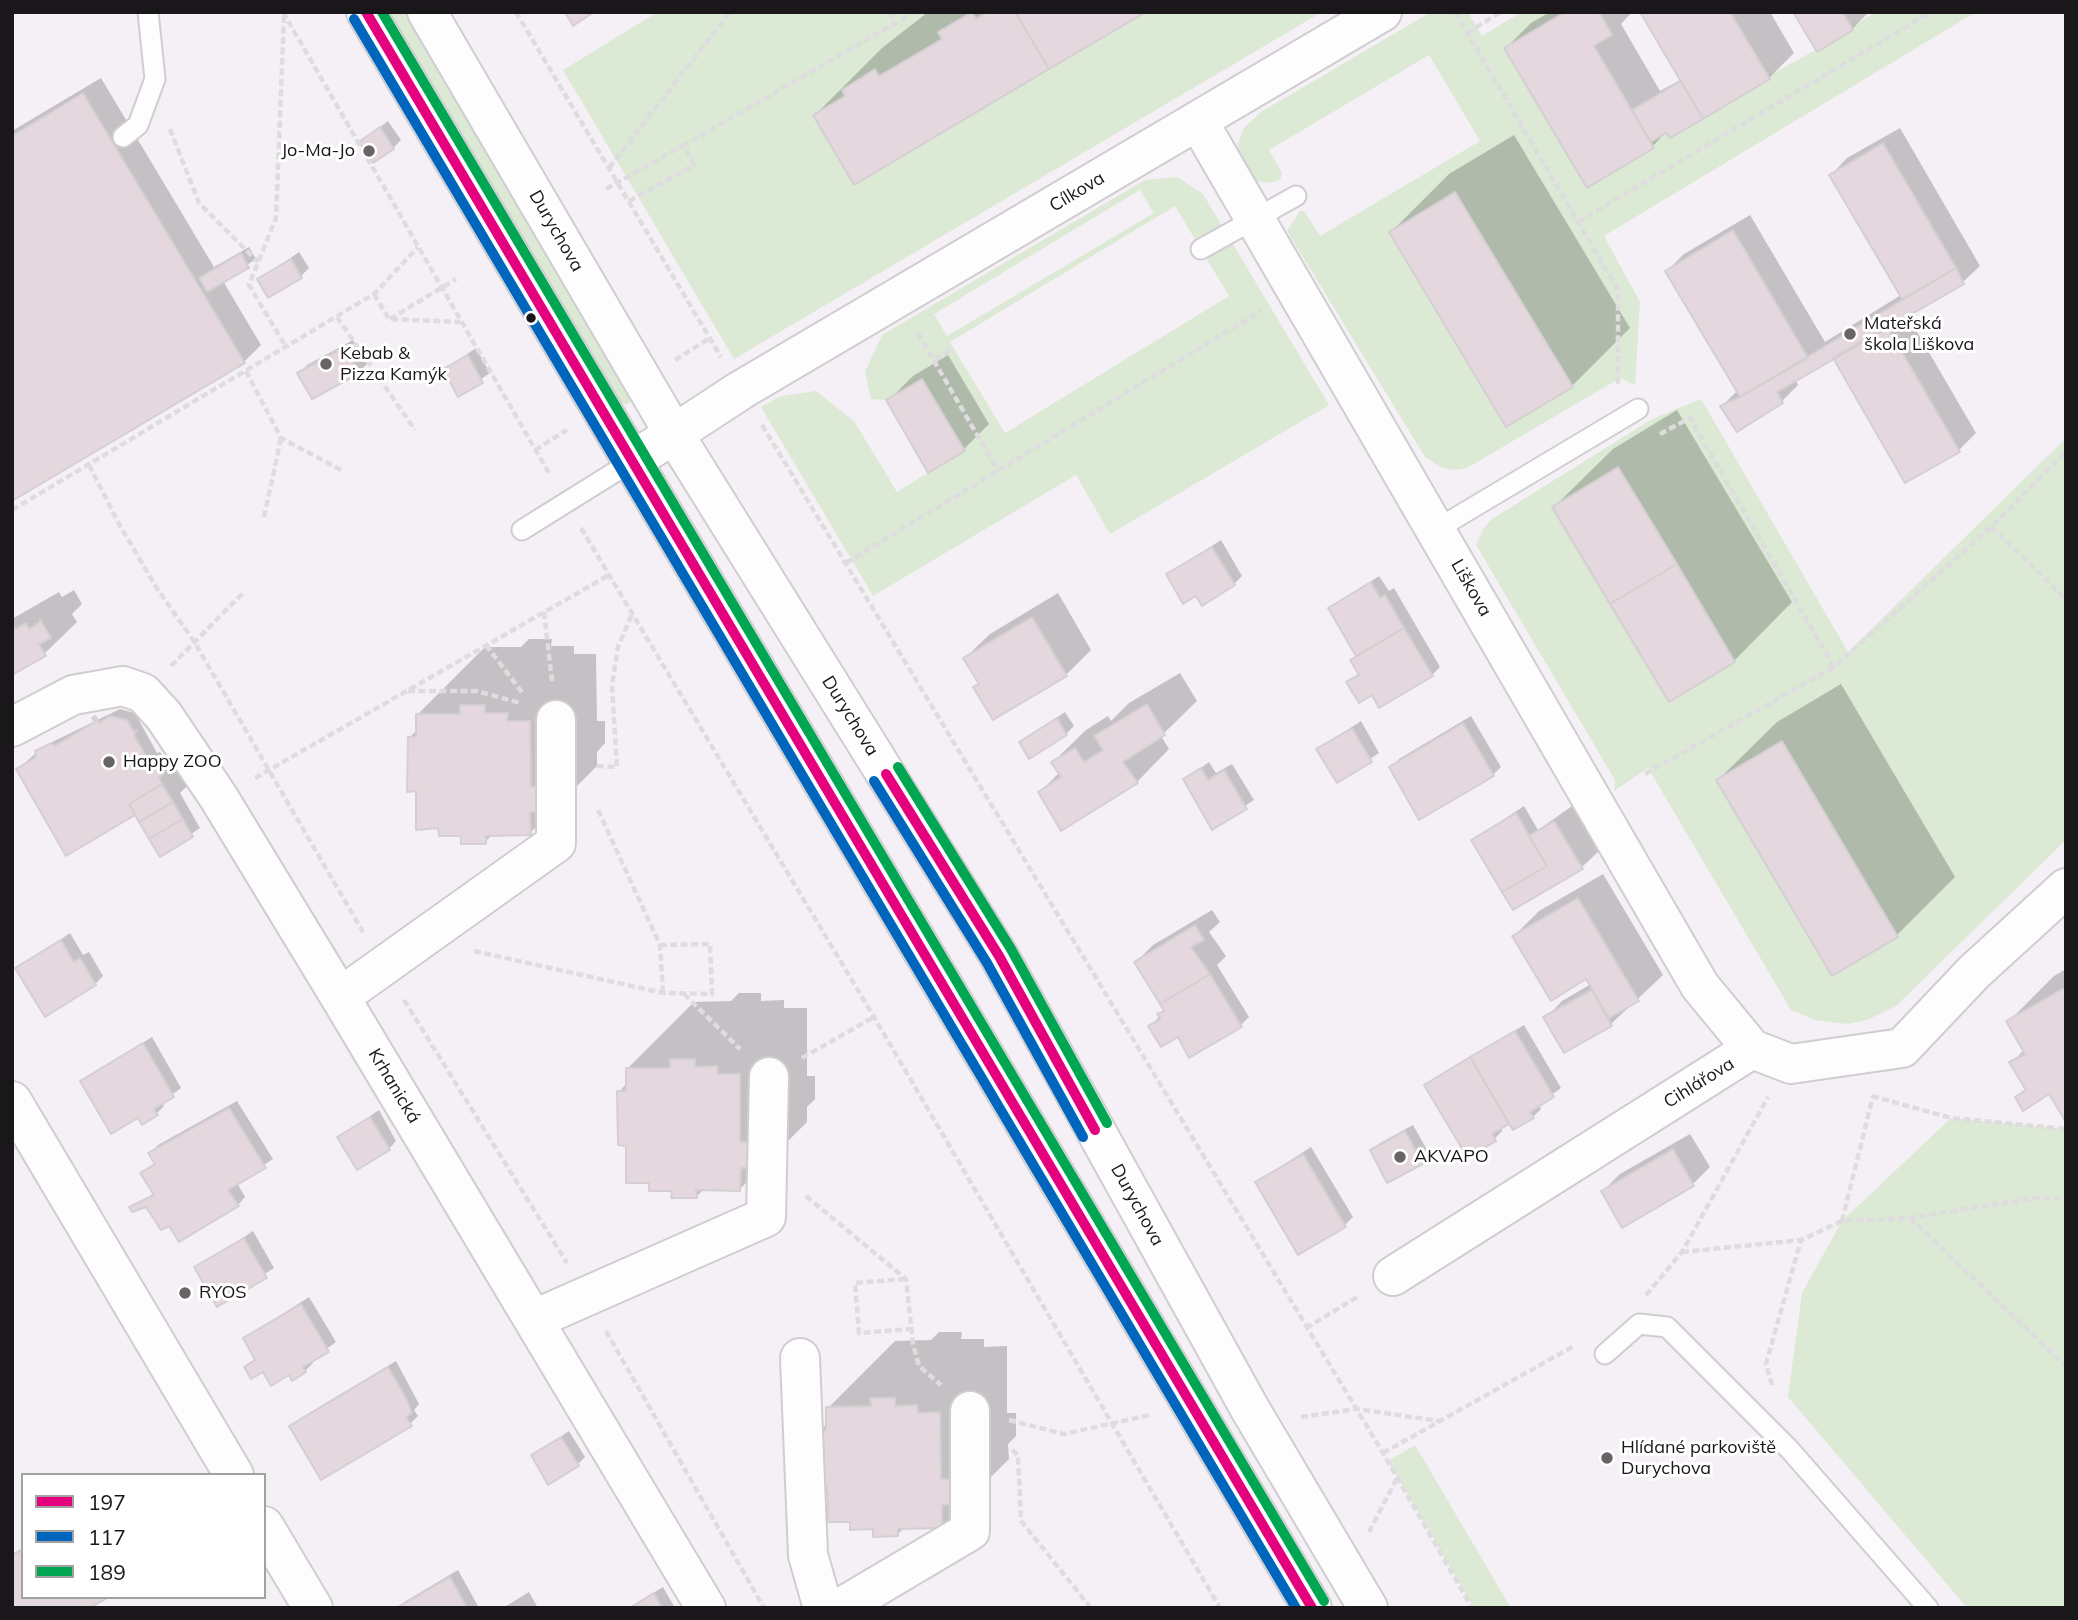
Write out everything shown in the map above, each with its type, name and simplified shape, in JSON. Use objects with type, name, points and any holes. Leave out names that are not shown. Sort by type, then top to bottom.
[{"type":"street","points":[[366,12],[1312,1608]]},
{"type":"street","name":"Durychova","points":[[427,12],[674,434],[999,956],[1250,1409],[1368,1608]]},
{"type":"street","name":"Cílkova","points":[[631,462],[741,390],[1382,12]]},
{"type":"street","name":"Liškova","points":[[1198,121],[1700,986],[1752,1049]]},
{"type":"street","points":[[12,727],[74,695],[122,686],[143,693]]},
{"type":"street","name":"Krhanická","points":[[143,693],[164,716],[219,798],[535,1319],[706,1608]]},
{"type":"street","points":[[340,997],[556,843],[549,722]]},
{"type":"street","name":"Cihlářova","points":[[1393,1276],[1752,1049],[1791,1064],[1902,1048],[1975,972],[2066,888]]},
{"type":"street","points":[[535,1319],[765,1216],[769,1077]]},
{"type":"street","points":[[12,1101],[233,1473]]},
{"type":"street","points":[[800,1358],[808,1556],[823,1608]]},
{"type":"street","points":[[840,1608],[970,1531],[970,1411]]},
{"type":"street","points":[[266,1529],[313,1608]]},
{"type":"lane","points":[[123,137],[138,125],[155,79],[148,12]]},
{"type":"lane","points":[[1202,250],[1296,196]]},
{"type":"lane","points":[[1437,529],[1634,412]]},
{"type":"lane","points":[[522,530],[631,462]]},
{"type":"lane","points":[[1605,1354],[1639,1324],[1667,1327],[1790,1450],[1928,1608]]},
{"type":"path","points":[[516,12],[1383,1453],[1472,1608]]},
{"type":"path","points":[[608,168],[730,12]]},
{"type":"path","points":[[889,12],[896,24]]},
{"type":"path","points":[[606,189],[915,12]]},
{"type":"path","points":[[1455,12],[1618,290],[1618,394],[1634,412],[1646,442],[1690,418],[1834,667]]},
{"type":"path","points":[[1467,33],[1501,12]]},
{"type":"path","points":[[1578,222],[1931,12]]},
{"type":"path","points":[[283,14],[535,450],[874,1017],[1220,1608]]},
{"type":"path","points":[[283,14],[276,218],[249,285],[286,347]]},
{"type":"path","points":[[150,91],[164,112],[199,203],[258,262]]},
{"type":"path","points":[[629,201],[694,165],[684,145]]},
{"type":"path","points":[[12,510],[374,294],[418,247]]},
{"type":"path","points":[[389,319],[457,279]]},
{"type":"path","points":[[374,294],[389,319]]},
{"type":"path","points":[[846,562],[1263,310]]},
{"type":"path","points":[[337,317],[415,430]]},
{"type":"path","points":[[389,319],[460,322]]},
{"type":"path","points":[[916,329],[998,471]]},
{"type":"path","points":[[672,363],[710,338]]},
{"type":"path","points":[[935,359],[953,348]]},
{"type":"path","points":[[246,371],[281,438],[343,471]]},
{"type":"path","points":[[535,450],[574,426]]},
{"type":"path","points":[[264,517],[281,438]]},
{"type":"path","points":[[1645,774],[1834,667],[1991,527],[2066,452]]},
{"type":"path","points":[[89,466],[144,566],[195,643],[267,772],[383,967],[587,1295],[625,1368],[764,1608]]},
{"type":"path","points":[[1991,527],[2066,599]]},
{"type":"path","points":[[219,798],[609,575]]},
{"type":"path","points":[[143,693],[244,592]]},
{"type":"path","points":[[591,766],[617,767],[612,685],[618,648],[632,613]]},
{"type":"path","points":[[486,645],[549,722]]},
{"type":"path","points":[[407,691],[477,691],[549,722]]},
{"type":"path","points":[[421,939],[663,993],[712,994],[710,944],[660,945]]},
{"type":"path","points":[[683,993],[769,1077],[874,1017]]},
{"type":"path","points":[[1638,1304],[1682,1252],[1755,1116],[1791,1064]]},
{"type":"path","points":[[1861,1091],[1951,1118],[2066,1129]]},
{"type":"path","points":[[1842,1221],[1873,1096]]},
{"type":"path","points":[[767,1167],[845,1225],[906,1279],[911,1329],[919,1366],[1018,1455],[1021,1521],[1091,1608]]},
{"type":"path","points":[[1682,1252],[1801,1240],[1842,1221],[1909,1217],[2035,1198],[2066,1199]]},
{"type":"path","points":[[1909,1217],[2066,1366]]},
{"type":"path","points":[[1773,1389],[1766,1364],[1801,1240]]},
{"type":"path","points":[[1306,1328],[1393,1276]]},
{"type":"path","points":[[906,1279],[855,1283],[859,1333],[911,1329]]},
{"type":"path","points":[[1383,1453],[1582,1341]]},
{"type":"path","points":[[970,1411],[1064,1434],[1114,1423]]},
{"type":"green space","points":[[385,12],[411,12],[635,398],[626,405],[614,399]]},
{"type":"green space","points":[[658,12],[987,12],[938,32],[942,39],[879,76],[874,70],[842,89],[845,96],[813,115],[854,185],[1146,12],[1322,12],[734,359],[563,70]]},
{"type":"green space","points":[[1431,12],[1468,12],[1482,36],[1522,12],[1565,12],[1653,148],[1651,142],[1666,133],[1670,138],[1769,79],[1768,76],[1853,30],[1851,27],[1876,12],[1976,12],[1604,236],[1640,302],[1635,385],[1620,378],[1467,468],[1455,470],[1442,468],[1425,457],[1287,231],[1300,211],[1304,211],[1320,236],[1480,141],[1429,55],[1269,150],[1282,173],[1280,180],[1267,183],[1251,180],[1236,150],[1244,128],[1261,112]],"holes":[[[1455,192],[1572,387],[1506,427],[1389,232]]]},
{"type":"green space","points":[[1177,177],[1203,194],[1329,405],[1110,534],[1076,475],[873,596],[761,407],[781,396],[816,391],[854,421],[897,492],[965,450],[923,379],[886,400],[871,399],[865,372],[882,335],[1145,180]],"holes":[[[1140,190],[1154,213],[947,336],[934,314]],[[1175,206],[1229,296],[1005,433],[950,342]]]},
{"type":"green space","points":[[1701,399],[1848,652],[2066,438],[2066,840],[1896,1006],[1867,1020],[1847,1024],[1815,1020],[1791,1010],[1648,768],[1614,791],[1615,780],[1476,545],[1483,529],[1492,519],[1652,419]],"holes":[[[1618,467],[1735,662],[1670,702],[1552,507]],[[1782,741],[1898,936],[1832,976],[1716,780]]]},
{"type":"green space","points":[[1951,1118],[2066,1129],[2066,1608],[1967,1608],[1788,1397],[1802,1293],[1842,1221]]},
{"type":"green space","points":[[1415,1445],[1511,1608],[1474,1608],[1388,1461]]},
{"type":"building","points":[[565,12],[594,12],[573,26]]},
{"type":"building","points":[[972,12],[976,19],[987,12],[1015,12],[1049,69],[854,185],[813,115],[845,96],[842,90],[875,69],[879,76],[942,39],[938,32]]},
{"type":"building","points":[[1015,12],[1146,12],[1049,69]]},
{"type":"building","points":[[1565,12],[1599,12],[1612,35],[1594,46],[1654,148],[1587,188],[1504,48]]},
{"type":"building","points":[[1640,12],[1730,12],[1770,79],[1703,119]]},
{"type":"building","points":[[1793,12],[1843,12],[1853,30],[1817,52]]},
{"type":"building","points":[[1681,81],[1703,119],[1670,138],[1666,133],[1651,142],[1632,110]]},
{"type":"building","points":[[83,93],[245,363],[12,501],[12,136]]},
{"type":"building","points":[[380,127],[394,149],[373,163],[359,142]]},
{"type":"building","points":[[1883,143],[1956,268],[1902,299],[1829,175]]},
{"type":"building","points":[[1455,192],[1573,387],[1506,427],[1389,232]]},
{"type":"building","points":[[1733,230],[1808,358],[1740,397],[1665,271]]},
{"type":"building","points":[[241,253],[249,268],[207,292],[199,278]]},
{"type":"building","points":[[291,259],[302,278],[268,298],[257,279]]},
{"type":"building","points":[[1956,268],[1964,284],[1777,392],[1783,403],[1737,432],[1720,406],[1740,397]]},
{"type":"building","points":[[1887,326],[1960,452],[1905,483],[1833,358]]},
{"type":"building","points":[[344,347],[360,373],[312,399],[297,373]]},
{"type":"building","points":[[468,355],[483,383],[458,397],[443,369]]},
{"type":"building","points":[[922,379],[965,451],[928,473],[886,400]]},
{"type":"building","points":[[1618,467],[1677,564],[1610,604],[1552,507]]},
{"type":"building","points":[[1212,547],[1235,585],[1202,606],[1196,596],[1183,604],[1166,574]]},
{"type":"building","points":[[1677,564],[1735,662],[1669,702],[1610,604]]},
{"type":"building","points":[[1371,582],[1380,598],[1385,595],[1404,628],[1356,656],[1328,608]]},
{"type":"building","points":[[1032,617],[1067,676],[993,720],[973,687],[979,684],[963,658]]},
{"type":"building","points":[[40,619],[51,638],[39,644],[46,656],[12,675],[12,631],[26,623],[29,629],[40,622]]},
{"type":"building","points":[[1404,628],[1433,676],[1379,708],[1372,695],[1359,703],[1346,682],[1359,675],[1350,660]]},
{"type":"building","points":[[1147,704],[1165,735],[1123,762],[1138,783],[1061,831],[1038,792],[1061,777],[1051,762],[1075,748],[1084,762],[1103,750],[1094,736]]},
{"type":"building","points":[[460,705],[485,705],[485,713],[508,713],[507,721],[530,721],[531,787],[538,787],[539,812],[530,812],[531,835],[486,836],[486,844],[461,844],[461,836],[439,836],[438,828],[416,830],[416,791],[407,792],[408,737],[416,737],[416,714],[460,714]]},
{"type":"building","points":[[95,716],[99,723],[110,716],[127,720],[134,732],[137,730],[134,735],[148,760],[152,758],[163,775],[159,777],[162,784],[129,804],[135,815],[66,856],[16,769],[36,757],[35,751],[52,743],[54,746],[95,722],[92,718]]},
{"type":"building","points":[[1057,718],[1067,735],[1029,759],[1019,742]]},
{"type":"building","points":[[1463,723],[1494,776],[1419,820],[1389,767]]},
{"type":"building","points":[[1352,728],[1372,762],[1337,783],[1316,749]]},
{"type":"building","points":[[1782,741],[1898,937],[1832,976],[1716,780]]},
{"type":"building","points":[[1201,768],[1208,780],[1224,770],[1247,809],[1212,830],[1183,779]]},
{"type":"building","points":[[162,784],[173,802],[139,822],[129,804]]},
{"type":"building","points":[[173,802],[183,819],[149,839],[139,822]]},
{"type":"building","points":[[1516,813],[1547,866],[1502,892],[1471,840]]},
{"type":"building","points":[[183,819],[193,837],[160,857],[149,839]]},
{"type":"building","points":[[1554,821],[1583,869],[1513,910],[1502,892],[1547,866],[1529,836]]},
{"type":"building","points":[[1578,898],[1639,1001],[1609,1018],[1586,979],[1551,1001],[1512,936]]},
{"type":"building","points":[[1195,925],[1204,940],[1191,947],[1210,974],[1160,1004],[1134,962]]},
{"type":"building","points":[[61,940],[74,962],[80,958],[96,985],[45,1017],[15,968]]},
{"type":"building","points":[[1210,974],[1242,1027],[1189,1058],[1178,1037],[1161,1047],[1148,1026],[1161,1019],[1157,1014],[1164,1011],[1160,1004]]},
{"type":"building","points":[[2066,987],[2066,1122],[2049,1094],[2023,1111],[2015,1097],[2026,1090],[2009,1062],[2025,1054],[2006,1021]]},
{"type":"building","points":[[1592,990],[1612,1026],[1564,1053],[1543,1017]]},
{"type":"building","points":[[1515,1031],[1554,1097],[1530,1112],[1534,1118],[1513,1130],[1470,1057]]},
{"type":"building","points":[[143,1043],[174,1097],[154,1109],[158,1115],[142,1125],[138,1118],[111,1134],[80,1081]]},
{"type":"building","points":[[1470,1057],[1509,1124],[1492,1134],[1496,1141],[1467,1157],[1424,1085]]},
{"type":"building","points":[[670,1059],[695,1059],[695,1067],[717,1066],[718,1074],[740,1074],[740,1142],[749,1142],[749,1168],[741,1168],[740,1191],[696,1190],[697,1198],[671,1198],[672,1191],[649,1191],[649,1183],[626,1183],[626,1146],[618,1145],[617,1091],[626,1091],[626,1068],[670,1068]]},
{"type":"building","points":[[229,1108],[266,1168],[228,1190],[239,1206],[179,1242],[169,1226],[161,1230],[146,1207],[132,1212],[129,1207],[154,1195],[140,1173],[155,1164],[148,1153]]},
{"type":"building","points":[[370,1117],[390,1150],[357,1170],[337,1137]]},
{"type":"building","points":[[1405,1131],[1423,1164],[1387,1183],[1370,1150]]},
{"type":"building","points":[[1673,1149],[1694,1186],[1622,1228],[1601,1191]]},
{"type":"building","points":[[1303,1154],[1346,1227],[1298,1255],[1255,1182]]},
{"type":"building","points":[[244,1238],[267,1278],[217,1307],[194,1267]]},
{"type":"building","points":[[301,1304],[329,1352],[303,1367],[306,1372],[292,1381],[289,1375],[271,1386],[263,1372],[251,1379],[244,1367],[255,1360],[243,1338]]},
{"type":"building","points":[[388,1367],[407,1400],[412,1413],[406,1417],[412,1426],[321,1480],[289,1426]]},
{"type":"building","points":[[870,1398],[895,1398],[895,1406],[917,1405],[918,1413],[940,1412],[941,1479],[950,1479],[950,1505],[942,1505],[942,1528],[898,1529],[898,1536],[873,1537],[873,1529],[850,1530],[850,1522],[828,1522],[827,1485],[819,1485],[818,1431],[826,1430],[826,1407],[871,1406]]},
{"type":"building","points":[[561,1437],[579,1466],[548,1485],[531,1455]]},
{"type":"building","points":[[21,1550],[21,1599],[106,1599],[90,1608],[12,1608],[12,1555]]},
{"type":"building","points":[[450,1577],[467,1608],[396,1608]]},
{"type":"building","points":[[654,1593],[662,1608],[630,1608]]},
{"type":"transit line","name":"197","points":[[366,12],[1312,1608]]},
{"type":"transit line","name":"189","points":[[382,12],[1324,1601]]},
{"type":"transit line","name":"117","points":[[354,19],[1296,1608]]},
{"type":"transit line","name":"189","points":[[898,767],[1011,949],[1107,1123]]},
{"type":"transit line","name":"197","points":[[886,774],[999,956],[1095,1130]]},
{"type":"transit line","name":"117","points":[[874,781],[987,963],[1083,1137]]},
{"type":"place","name":"Jo-Ma-Jo","points":[[369,151]]},
{"type":"place","name":"Mateřská škola Liškova","points":[[1850,334]]},
{"type":"place","name":"Kebab & Pizza Kamýk","points":[[326,364]]},
{"type":"place","name":"Happy ZOO","points":[[109,762]]},
{"type":"place","name":"AKVAPO","points":[[1400,1157]]},
{"type":"place","name":"RYOS","points":[[185,1293]]},
{"type":"place","name":"Hlídané parkoviště Durychova","points":[[1607,1458]]}]
